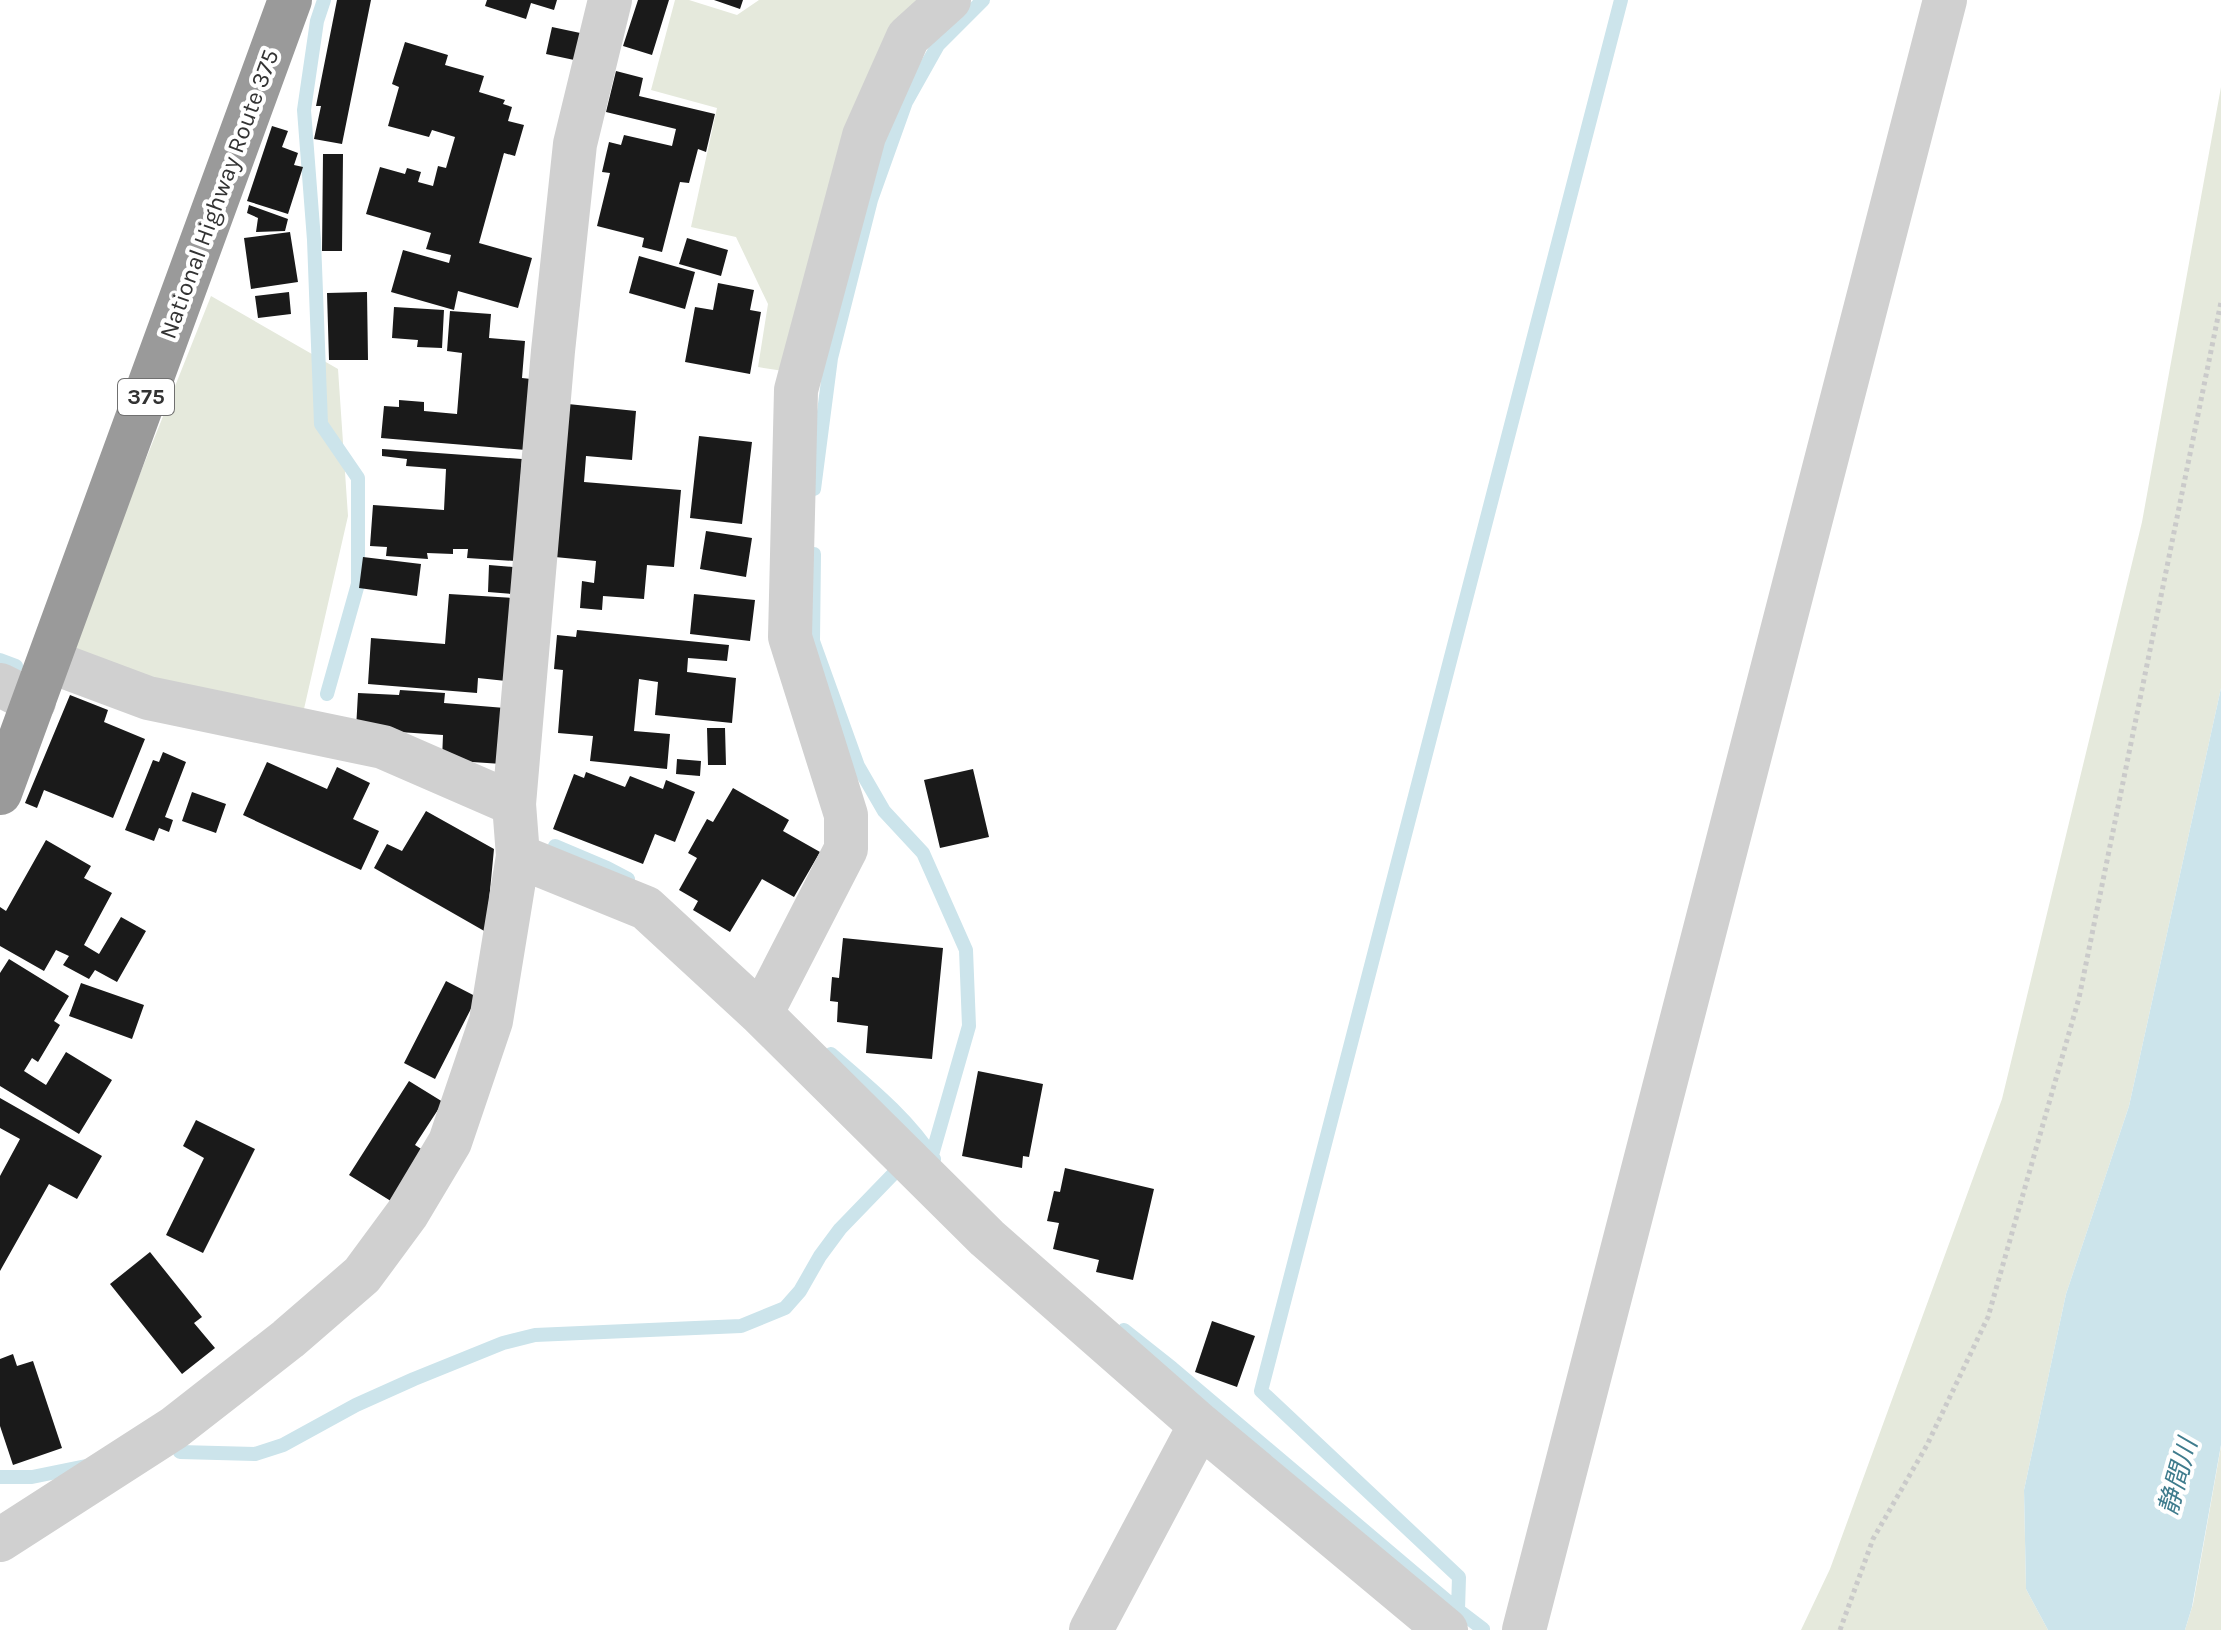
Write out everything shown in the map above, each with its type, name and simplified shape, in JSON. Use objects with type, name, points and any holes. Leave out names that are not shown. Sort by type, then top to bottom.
[{"type":"highway","name":"National Highway Route 375","points":[[0,793],[17,694],[49,661],[290,0]]},
{"type":"street","points":[[0,1540],[174,1428],[288,1339],[362,1275],[407,1214],[450,1142],[491,1021],[518,856],[514,804],[553,351],[575,144],[610,0]]},
{"type":"street","points":[[761,1014],[846,849],[846,815],[790,637],[796,390],[864,136],[908,37],[949,0]]},
{"type":"street","points":[[1524,1630],[1945,0]]},
{"type":"street","points":[[49,661],[148,698],[383,747],[514,804]]},
{"type":"street","points":[[518,856],[646,908],[761,1014],[987,1238],[1200,1425],[1446,1630]]},
{"type":"street","points":[[1091,1630],[1200,1425]]},
{"type":"path","points":[[1840,1630],[1873,1539],[1927,1445],[1988,1317],[2079,998],[2221,302]]},
{"type":"shaded area","points":[[675,0],[689,0],[737,15],[759,0],[934,0],[790,372],[758,367],[768,304],[736,237],[691,227],[717,108],[651,90]]},
{"type":"shaded area","points":[[2221,87],[2221,688],[2129,1106],[2066,1294],[2024,1490],[2026,1589],[2048,1630],[1801,1630],[1830,1569],[2002,1099],[2142,522]]},
{"type":"shaded area","points":[[211,296],[338,369],[348,516],[301,722],[67,657]]},
{"type":"shaded area","points":[[2221,1446],[2221,1630],[2185,1630],[2193,1604]]},
{"type":"water","name":"静間川","points":[[2221,688],[2221,1445],[2192,1607],[2185,1630],[2048,1630],[2026,1589],[2024,1490],[2066,1294],[2129,1106]]},
{"type":"building","points":[[337,0],[371,0],[342,144],[314,139],[321,106],[316,106]]},
{"type":"building","points":[[487,0],[557,0],[554,10],[531,3],[526,19],[485,6]]},
{"type":"building","points":[[638,0],[669,0],[652,55],[623,46]]},
{"type":"building","points":[[714,0],[743,0],[740,9]]},
{"type":"building","points":[[552,27],[585,34],[579,61],[546,54]]},
{"type":"building","points":[[405,42],[448,55],[445,65],[484,76],[479,92],[505,100],[503,104],[512,107],[508,121],[524,125],[515,156],[504,153],[479,243],[532,258],[518,308],[458,291],[454,310],[391,292],[403,250],[449,263],[451,255],[426,249],[431,233],[366,214],[380,167],[405,174],[407,168],[421,172],[418,182],[433,186],[438,166],[446,168],[455,137],[432,130],[429,137],[388,126],[399,87],[392,84]]},
{"type":"building","points":[[616,71],[643,78],[639,96],[715,114],[706,152],[698,149],[689,183],[680,182],[662,252],[642,247],[644,238],[597,226],[610,173],[602,172],[609,142],[621,145],[624,135],[672,146],[676,129],[606,112]]},
{"type":"building","points":[[272,126],[288,131],[282,147],[298,153],[294,165],[303,167],[288,214],[247,201]]},
{"type":"building","points":[[323,154],[343,154],[342,251],[322,251]]},
{"type":"building","points":[[249,205],[288,219],[285,231],[256,232],[258,218],[247,213]]},
{"type":"building","points":[[290,232],[298,282],[251,289],[244,238]]},
{"type":"building","points":[[687,238],[728,250],[721,276],[679,264]]},
{"type":"building","points":[[639,256],[695,272],[685,309],[629,293]]},
{"type":"building","points":[[718,283],[754,290],[750,310],[761,312],[750,374],[685,362],[695,307],[713,310]]},
{"type":"building","points":[[289,292],[291,314],[258,318],[255,296]]},
{"type":"building","points":[[367,292],[368,360],[329,360],[327,293]]},
{"type":"building","points":[[394,307],[444,310],[442,348],[417,347],[418,340],[392,338]]},
{"type":"building","points":[[450,311],[491,314],[489,338],[525,341],[522,378],[531,379],[526,450],[381,438],[384,406],[399,407],[399,400],[424,402],[424,411],[457,414],[462,353],[447,351]]},
{"type":"building","points":[[568,404],[636,411],[632,460],[586,456],[584,482],[681,490],[674,567],[647,565],[644,599],[603,596],[602,610],[580,608],[582,581],[594,583],[596,561],[555,557]]},
{"type":"building","points":[[699,436],[752,442],[742,524],[690,518]]},
{"type":"building","points":[[382,449],[522,459],[515,561],[467,558],[468,549],[453,549],[453,554],[427,553],[428,559],[386,556],[387,547],[370,546],[373,505],[444,510],[446,469],[406,466],[407,459],[382,456]]},
{"type":"building","points":[[706,531],[752,538],[746,577],[700,569]]},
{"type":"building","points":[[363,557],[421,564],[417,596],[359,588]]},
{"type":"building","points":[[489,565],[513,567],[512,594],[488,592]]},
{"type":"building","points":[[449,594],[512,598],[506,681],[478,678],[477,693],[368,684],[371,638],[445,644]]},
{"type":"building","points":[[694,594],[755,600],[750,641],[690,634]]},
{"type":"building","points":[[577,630],[729,645],[727,661],[688,658],[687,672],[736,678],[732,723],[655,715],[658,682],[639,679],[634,731],[670,734],[667,769],[590,761],[593,736],[558,733],[563,670],[554,669],[557,635],[576,637]]},
{"type":"building","points":[[400,690],[445,693],[444,703],[505,708],[502,764],[442,760],[443,735],[356,729],[358,693],[399,695]]},
{"type":"building","points":[[70,695],[108,710],[104,722],[145,739],[113,818],[44,790],[37,808],[25,803]]},
{"type":"building","points":[[707,728],[725,728],[726,765],[708,765]]},
{"type":"building","points":[[163,752],[186,762],[165,817],[173,820],[169,832],[159,828],[154,841],[125,830],[153,760],[159,762]]},
{"type":"building","points":[[677,759],[701,761],[700,776],[676,774]]},
{"type":"building","points":[[267,762],[327,789],[337,767],[370,783],[353,819],[379,831],[361,870],[243,815]]},
{"type":"building","points":[[973,769],[989,837],[940,848],[924,780]]},
{"type":"building","points":[[586,772],[625,787],[630,776],[663,789],[666,780],[695,792],[675,842],[655,834],[643,864],[553,829],[574,774],[584,778]]},
{"type":"building","points":[[733,788],[789,820],[783,831],[820,852],[794,897],[762,879],[730,932],[693,910],[698,901],[679,890],[697,858],[688,853],[707,819],[713,822]]},
{"type":"building","points":[[192,792],[226,804],[216,833],[182,821]]},
{"type":"building","points":[[426,811],[494,849],[486,932],[374,868],[387,844],[402,851]]},
{"type":"building","points":[[46,840],[91,866],[84,878],[112,893],[84,945],[99,954],[121,917],[146,931],[117,982],[95,970],[89,979],[63,965],[69,956],[56,950],[44,971],[0,946],[0,907],[6,911]]},
{"type":"building","points":[[843,938],[943,948],[932,1059],[866,1053],[868,1026],[837,1022],[838,1002],[830,1001],[832,977],[839,978]]},
{"type":"building","points":[[9,959],[69,996],[54,1021],[60,1025],[38,1062],[32,1058],[24,1071],[46,1085],[66,1052],[112,1080],[79,1134],[0,1086],[0,973]]},
{"type":"building","points":[[446,981],[477,997],[435,1079],[404,1063]]},
{"type":"building","points":[[81,983],[144,1005],[132,1039],[69,1016]]},
{"type":"building","points":[[978,1071],[1043,1084],[1029,1157],[1023,1156],[1022,1168],[962,1156]]},
{"type":"building","points":[[409,1081],[443,1102],[415,1145],[426,1152],[394,1203],[349,1175]]},
{"type":"building","points":[[0,1098],[102,1156],[77,1199],[49,1184],[0,1271],[0,1176],[20,1139],[0,1128]]},
{"type":"building","points":[[196,1120],[255,1149],[203,1253],[166,1235],[204,1158],[183,1146]]},
{"type":"building","points":[[1065,1168],[1154,1189],[1133,1280],[1096,1272],[1099,1260],[1053,1249],[1059,1223],[1047,1221],[1054,1191],[1060,1192]]},
{"type":"building","points":[[150,1252],[202,1317],[194,1323],[215,1348],[182,1374],[110,1284]]},
{"type":"building","points":[[1212,1321],[1255,1336],[1237,1387],[1195,1372]]},
{"type":"building","points":[[13,1354],[17,1366],[33,1361],[62,1448],[13,1465],[0,1426],[0,1359]]},
{"type":"waterway","points":[[324,0],[317,21],[304,110],[314,240],[321,424],[358,478],[358,584],[327,694]]},
{"type":"waterway","points":[[814,489],[831,358],[871,200],[906,102],[938,45],[983,0]]},
{"type":"waterway","points":[[1458,1610],[1459,1577],[1261,1391],[1621,0]]},
{"type":"waterway","points":[[814,554],[813,641],[858,766],[884,811],[923,853],[966,950],[969,1026],[932,1155],[928,1156]]},
{"type":"waterway","points":[[0,660],[16,666]]},
{"type":"waterway","points":[[555,846],[628,879]]},
{"type":"waterway","points":[[831,1054],[900,1116],[934,1159]]},
{"type":"waterway","points":[[180,1452],[255,1454],[283,1445],[356,1405],[414,1379],[503,1343],[535,1335],[741,1326],[785,1308],[800,1291],[840,1229],[899,1168]]},
{"type":"waterway","points":[[1124,1330],[1483,1629]]},
{"type":"waterway","points":[[0,1477],[32,1477],[86,1466]]}]
